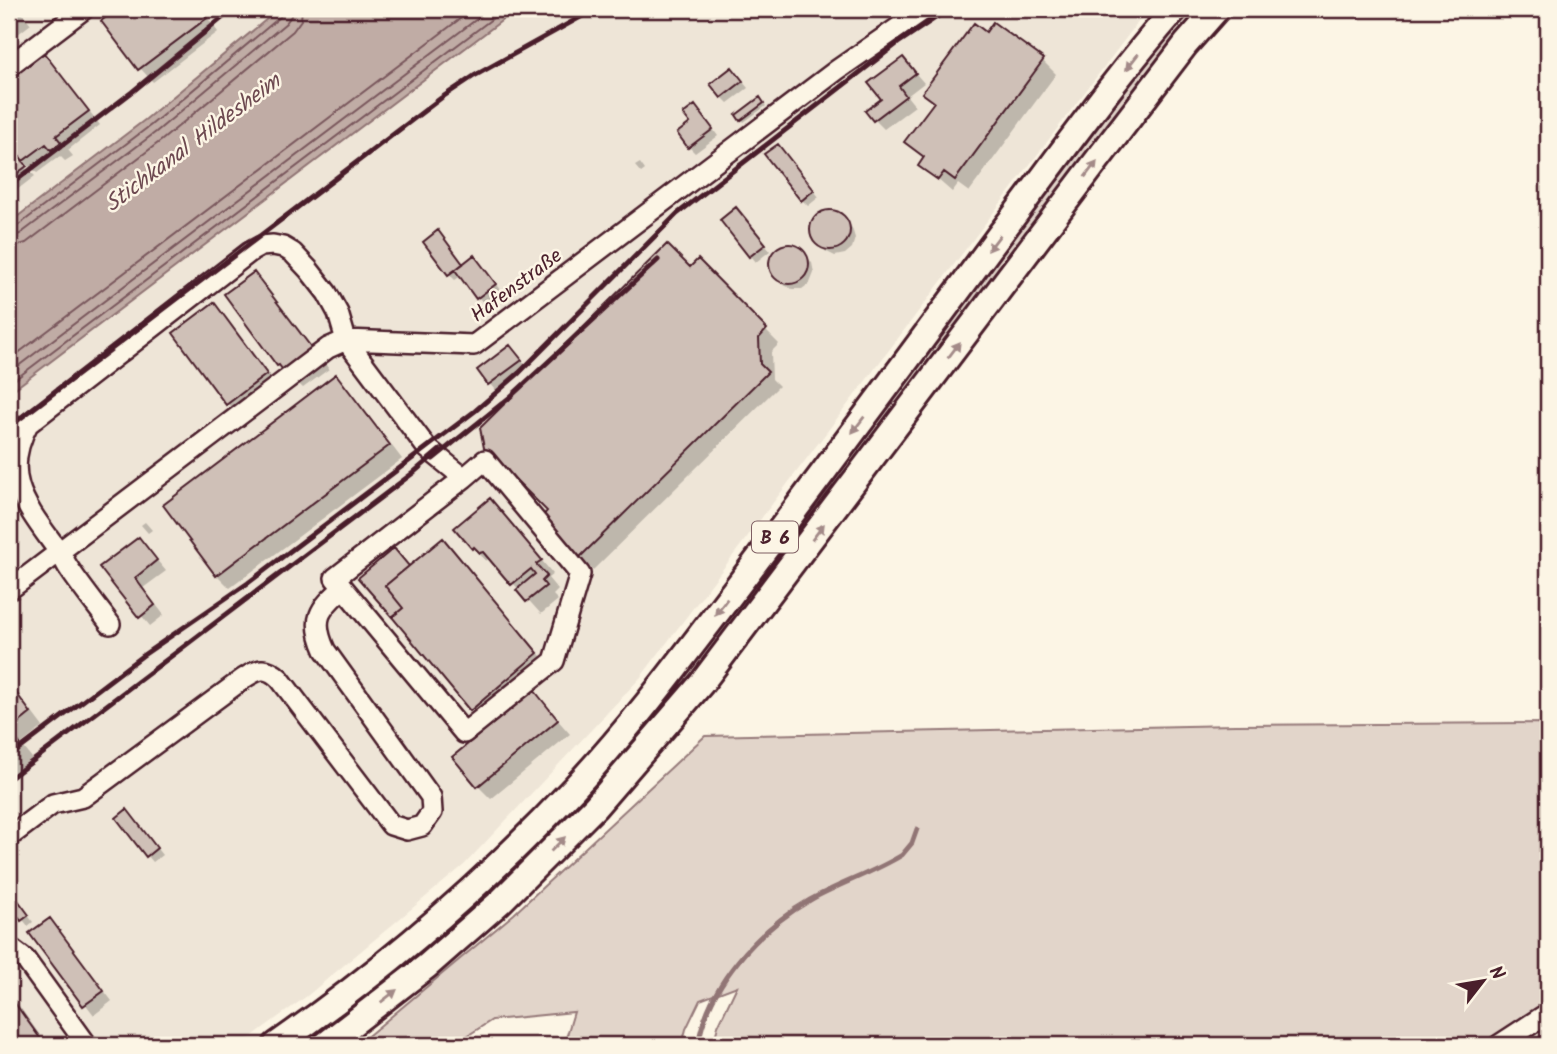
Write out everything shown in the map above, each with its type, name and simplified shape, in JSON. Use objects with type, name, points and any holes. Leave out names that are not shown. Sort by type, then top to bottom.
[{"type":"main road","name":"B 6","points":[[276,1045],[320,1014],[409,943],[480,881],[575,787],[656,692],[779,532],[1071,139],[1175,9]]},
{"type":"main road","name":"B 6","points":[[326,1045],[427,966],[500,902],[595,807],[701,684],[1154,86],[1216,9]]},
{"type":"street","points":[[9,66],[84,9]]},
{"type":"street","name":"Hafenstraße","points":[[346,340],[474,345],[837,70],[925,9]]},
{"type":"street","points":[[110,624],[29,512],[14,477],[13,457],[28,424],[261,246],[273,245],[293,253],[327,293],[338,313],[346,340],[427,449],[464,478]]},
{"type":"street","points":[[9,590],[328,348],[346,340]]},
{"type":"street","points":[[485,460],[580,574],[554,661],[464,733],[335,578],[464,478],[485,460]]},
{"type":"street","points":[[9,837],[53,804],[83,797],[243,679],[263,669],[272,671],[280,678],[391,825],[407,830],[422,826],[432,812],[431,797],[324,650],[319,637],[317,624],[320,613],[325,604],[343,588]]},
{"type":"street","points":[[9,947],[25,959],[87,1045]]},
{"type":"street","points":[[1499,1045],[1548,1013]]},
{"type":"shaded area","points":[[9,9],[279,9],[146,119],[9,223]]},
{"type":"shaded area","points":[[517,9],[1148,9],[640,678],[464,865],[307,996],[240,1045],[9,1045],[9,393]]},
{"type":"shaded area","points":[[1189,9],[1203,9],[691,683],[681,675],[1077,150]]},
{"type":"shaded area","points":[[1548,723],[1548,1006],[1489,1045],[713,1045],[718,1026],[737,986],[700,1000],[686,1029],[682,1045],[564,1045],[574,1012],[492,1020],[453,1045],[357,1045],[514,914],[705,736],[1235,725]]},
{"type":"water","name":"Stichkanal Hildesheim","points":[[279,9],[517,9],[9,393],[9,223],[146,119]]},
{"type":"building","points":[[106,9],[199,9],[207,18],[138,70],[101,21],[110,14]]},
{"type":"building","points":[[993,22],[1044,59],[955,180],[944,172],[938,180],[918,166],[924,157],[904,142],[934,102],[922,93],[974,23],[986,32]]},
{"type":"building","points":[[44,53],[89,111],[56,136],[61,142],[51,150],[46,144],[23,161],[9,142],[9,81]]},
{"type":"building","points":[[903,57],[916,73],[899,86],[906,96],[873,121],[865,111],[881,99],[868,83]]},
{"type":"building","points":[[732,67],[743,81],[721,98],[710,84]]},
{"type":"building","points":[[760,97],[764,103],[740,121],[736,115]]},
{"type":"building","points":[[695,105],[713,129],[688,148],[677,133],[690,123],[683,114]]},
{"type":"building","points":[[9,142],[27,166],[9,179]]},
{"type":"building","points":[[778,144],[814,190],[801,201],[764,154]]},
{"type":"building","points":[[736,207],[766,244],[749,257],[720,220]]},
{"type":"building","points":[[830,210],[844,216],[850,230],[844,244],[830,250],[816,244],[810,230],[816,216]]},
{"type":"building","points":[[438,230],[463,264],[448,275],[423,242]]},
{"type":"building","points":[[667,244],[690,267],[698,259],[767,329],[759,338],[760,364],[768,372],[579,558],[540,519],[547,511],[484,448],[480,428]]},
{"type":"building","points":[[789,244],[803,250],[809,264],[803,278],[789,284],[775,278],[769,264],[775,250]]},
{"type":"building","points":[[474,255],[496,284],[476,299],[455,270]]},
{"type":"building","points":[[254,272],[317,355],[288,377],[224,294]]},
{"type":"building","points":[[214,302],[267,374],[226,405],[173,333]]},
{"type":"building","points":[[510,345],[522,360],[488,385],[477,370]]},
{"type":"building","points":[[336,374],[390,445],[216,576],[163,505]]},
{"type":"building","points":[[490,498],[542,560],[536,564],[547,576],[542,581],[546,586],[526,602],[516,590],[535,574],[531,569],[511,585],[483,552],[480,553],[474,547],[472,549],[454,528]]},
{"type":"building","points":[[139,537],[157,560],[135,578],[155,605],[139,618],[99,567]]},
{"type":"building","points":[[443,538],[538,653],[470,711],[392,617],[403,608],[385,586]]},
{"type":"building","points":[[394,548],[409,566],[385,586],[403,608],[392,617],[358,578]]},
{"type":"building","points":[[9,683],[31,713],[10,730],[20,744],[9,753]]},
{"type":"building","points":[[534,690],[558,720],[477,787],[452,757]]},
{"type":"building","points":[[127,809],[157,848],[146,857],[116,818]]},
{"type":"building","points":[[9,888],[29,915],[21,921],[9,905]]},
{"type":"building","points":[[50,918],[104,991],[83,1006],[29,933]]},
{"type":"building","points":[[9,995],[45,1045],[9,1045]]},
{"type":"waterway","points":[[698,1045],[712,1001],[724,980],[754,943],[810,900],[902,855],[912,843],[917,829]]},
{"type":"railway","points":[[9,186],[132,92],[233,9]]},
{"type":"railway","points":[[9,427],[441,98],[474,76],[595,9]]},
{"type":"railway","points":[[9,757],[142,656],[248,583],[475,411],[519,373],[677,214],[898,43],[949,9]]},
{"type":"railway","points":[[433,459],[509,398],[658,260]]},
{"type":"railway","points":[[9,779],[440,450]]}]
